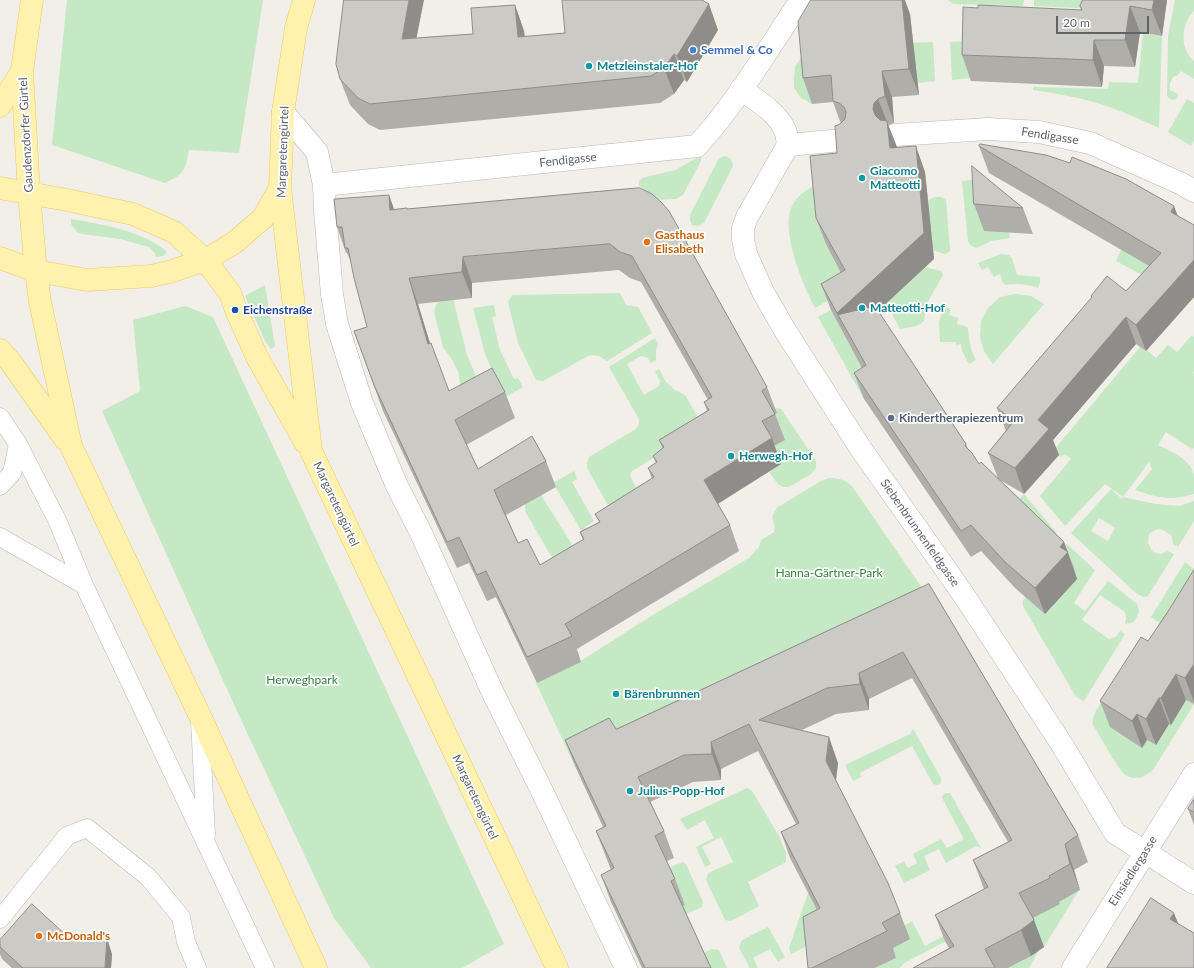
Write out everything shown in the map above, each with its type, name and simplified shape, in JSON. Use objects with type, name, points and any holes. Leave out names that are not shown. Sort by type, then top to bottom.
[{"type":"main road","name":"Gaudenzdorfer Gürtel","points":[[32,0],[22,71],[29,194],[36,271]]},
{"type":"main road","name":"Margaretengürtel","points":[[304,0],[296,28],[283,112],[280,188],[311,451],[557,968]]},
{"type":"main road","points":[[0,106],[22,71]]},
{"type":"main road","points":[[0,188],[133,214],[174,232],[205,260],[230,293],[257,357],[311,451]]},
{"type":"main road","points":[[0,258],[36,271],[87,280],[151,276],[169,272],[205,260],[234,243],[263,218],[280,188]]},
{"type":"main road","points":[[36,271],[40,302],[71,446]]},
{"type":"main road","points":[[0,350],[10,361],[71,446],[200,716],[316,968]]},
{"type":"street","points":[[800,0],[741,89],[762,104],[781,123],[785,131],[788,145],[843,140]]},
{"type":"street","name":"Fendigasse","points":[[324,185],[697,146],[715,126],[741,89]]},
{"type":"street","points":[[283,112],[317,152],[324,185],[332,294],[337,324],[362,403],[397,486],[421,533],[492,691],[541,789],[626,968]]},
{"type":"street","name":"Fendigasse","points":[[895,135],[988,129],[1039,132],[1090,143],[1182,184],[1194,191]]},
{"type":"street","name":"Siebenbrunnenfeldgasse","points":[[788,145],[747,217],[743,228],[743,239],[746,254],[762,292],[861,449],[957,585],[1061,743],[1115,833],[1194,883]]},
{"type":"street","name":"Einsiedlergasse","points":[[1073,968],[1194,774]]},
{"type":"lane","points":[[0,417],[18,444],[57,520],[84,585],[265,968]]},
{"type":"lane","points":[[0,486],[12,473],[18,444]]},
{"type":"lane","points":[[0,537],[84,585]]},
{"type":"lane","points":[[200,716],[206,844]]},
{"type":"lane","points":[[0,919],[67,836],[87,828],[148,877],[181,917],[186,942],[197,968]]},
{"type":"green space","points":[[67,0],[263,0],[239,153],[189,150],[183,171],[177,177],[165,183],[52,145]]},
{"type":"green space","points":[[948,0],[1024,0],[1023,6],[953,4]]},
{"type":"green space","points":[[1034,0],[1088,0],[1084,7],[1080,8],[1034,6]]},
{"type":"green space","points":[[1175,0],[1194,0],[1194,11],[1186,22],[1184,29],[1184,43],[1189,56],[1194,61],[1194,79],[1181,71],[1177,76],[1174,76],[1170,83],[1170,90],[1178,94],[1177,98],[1173,100],[1167,96],[1168,36]]},
{"type":"green space","points":[[1143,33],[1162,36],[1159,128],[1121,111],[1097,103],[1065,95],[1033,90],[1033,87],[1108,89],[1109,82],[1138,83]]},
{"type":"green space","points":[[973,41],[971,78],[952,80],[950,42]]},
{"type":"green space","points":[[933,42],[935,81],[917,83],[913,43]]},
{"type":"green space","points":[[807,48],[812,104],[801,98],[794,88],[795,67]]},
{"type":"green space","points":[[1187,99],[1194,103],[1194,140],[1191,146],[1168,132]]},
{"type":"green space","points":[[701,156],[701,161],[683,195],[676,199],[655,200],[639,185],[639,181],[642,178],[675,170]]},
{"type":"green space","points":[[724,156],[730,159],[733,166],[704,223],[698,226],[692,225],[690,215],[719,158]]},
{"type":"green space","points":[[981,179],[1009,232],[1010,238],[991,241],[977,248],[971,246],[968,241],[962,181]]},
{"type":"green space","points":[[820,183],[850,288],[815,308],[794,258],[789,229],[789,217],[792,206],[797,198]]},
{"type":"green space","points":[[935,197],[942,197],[946,200],[950,250],[945,254],[932,250],[928,200]]},
{"type":"green space","points":[[71,219],[113,227],[133,233],[153,242],[166,251],[166,253],[163,256],[156,257],[155,253],[149,247],[120,239],[82,234],[77,232],[71,224]]},
{"type":"green space","points":[[1121,250],[1168,277],[1163,286],[1116,261]]},
{"type":"green space","points":[[1001,254],[1009,255],[1012,258],[1017,275],[1040,277],[1038,288],[1022,284],[1006,285],[1003,283],[1000,274],[994,277],[988,267],[982,270],[978,263]]},
{"type":"green space","points":[[925,267],[941,271],[943,274],[942,277],[926,305],[924,321],[916,326],[900,329],[886,303]]},
{"type":"green space","points":[[265,285],[275,346],[271,349],[265,341],[245,296]]},
{"type":"green space","points":[[620,293],[626,305],[638,307],[652,333],[607,361],[599,356],[590,355],[543,381],[536,380],[518,343],[508,302],[512,295]]},
{"type":"green space","points":[[1016,294],[1031,296],[1044,304],[993,364],[984,351],[980,338],[981,321],[988,308],[1000,297]]},
{"type":"green space","points":[[452,295],[467,355],[487,402],[460,394],[458,371],[443,347],[434,312],[436,305],[440,300]]},
{"type":"green space","points":[[494,305],[496,316],[492,317],[500,350],[514,379],[518,378],[523,387],[504,398],[485,354],[473,308]]},
{"type":"green space","name":"Herweghpark","points":[[185,306],[213,317],[504,944],[462,968],[371,968],[334,918],[236,709],[102,411],[140,391],[133,320]]},
{"type":"green space","points":[[943,306],[951,309],[949,315],[958,318],[957,324],[968,328],[972,352],[976,360],[969,364],[962,351],[961,344],[956,345],[956,342],[940,342],[939,323]]},
{"type":"green space","points":[[831,310],[875,391],[864,399],[818,317]]},
{"type":"green space","points":[[1192,335],[1194,337],[1194,448],[1192,449],[1166,432],[1158,445],[1179,456],[1189,464],[1194,475],[1194,494],[1164,498],[1135,490],[1152,469],[1149,462],[1123,497],[1105,484],[1065,526],[1040,496],[1071,459],[1065,454],[1061,457],[1053,451],[1140,347],[1146,351],[1147,350],[1156,358],[1168,345],[1177,352]]},
{"type":"green space","points":[[655,338],[658,344],[656,360],[651,363],[647,357],[641,356],[627,364],[644,395],[659,386],[660,381],[655,371],[659,369],[666,382],[675,390],[685,395],[699,419],[693,434],[632,471],[630,476],[640,495],[612,512],[587,468],[587,463],[589,457],[636,429],[639,424],[639,419],[609,367]]},
{"type":"green space","points":[[774,409],[781,409],[816,461],[816,468],[811,474],[789,487],[783,487],[778,484],[769,472],[781,464],[772,447],[771,417]]},
{"type":"green space","points":[[574,471],[577,479],[572,482],[594,521],[585,527],[595,544],[591,547],[553,483]]},
{"type":"green space","name":"Hanna-Gärtner-Park","points":[[829,478],[842,480],[852,486],[929,598],[575,766],[536,683],[581,662],[651,616],[749,558],[759,547],[761,540],[774,532],[775,528],[773,515],[778,507],[821,481]]},
{"type":"green space","points":[[537,487],[578,554],[559,561],[551,556],[526,513],[525,504],[527,498]]},
{"type":"green space","points":[[1111,489],[1122,499],[1123,497],[1156,504],[1180,506],[1194,501],[1194,521],[1178,547],[1173,544],[1172,536],[1161,529],[1149,534],[1148,543],[1153,552],[1160,554],[1168,551],[1174,554],[1148,596],[1143,597],[1136,593],[1071,533]],"holes":[[[1099,518],[1115,528],[1108,541],[1091,531]]]},
{"type":"green space","points":[[1024,494],[1056,532],[1057,538],[1016,503]]},
{"type":"green space","points":[[1067,544],[1095,570],[1074,603],[1085,611],[1108,581],[1137,604],[1139,612],[1134,622],[1125,624],[1125,612],[1100,595],[1082,620],[1109,639],[1116,637],[1120,631],[1125,634],[1084,701],[1076,697],[1023,606],[1025,597],[1063,580],[1074,568],[1059,553]]},
{"type":"green space","points":[[1185,562],[1194,569],[1194,611],[1178,636],[1151,617]]},
{"type":"green space","points":[[1109,690],[1147,740],[1156,745],[1186,700],[1194,704],[1153,770],[1144,776],[1134,778],[1123,773],[1093,725],[1094,716],[1098,707]]},
{"type":"green space","points":[[913,729],[941,778],[941,783],[938,785],[933,784],[912,746],[860,773],[861,777],[853,781],[845,765],[910,734]]},
{"type":"green space","points":[[747,788],[752,791],[779,836],[786,853],[786,862],[748,882],[759,906],[731,921],[725,920],[706,880],[708,873],[733,862],[721,837],[702,847],[711,864],[705,867],[696,847],[714,838],[705,820],[687,830],[680,819]]},
{"type":"green space","points":[[946,793],[950,793],[981,848],[976,846],[946,863],[939,849],[924,856],[930,870],[904,883],[895,866],[904,861],[908,868],[917,863],[913,854],[941,839],[947,848],[964,839],[942,798]]},
{"type":"green space","points":[[682,862],[686,864],[703,902],[702,907],[684,915],[680,907],[685,904],[669,868]]},
{"type":"green space","points":[[1079,890],[1044,947],[1029,920],[1059,904],[1058,903]]},
{"type":"green space","points":[[808,893],[827,929],[847,926],[791,954],[789,948]]},
{"type":"green space","points":[[912,921],[925,946],[949,933],[952,938],[904,963],[900,968],[875,968],[896,958],[891,949],[904,926]]},
{"type":"green space","points":[[768,927],[785,957],[778,962],[770,949],[753,958],[758,968],[750,968],[739,948],[742,940]]},
{"type":"green space","points":[[712,949],[719,950],[727,968],[709,968],[702,954]]},
{"type":"green space","points":[[1039,950],[1029,968],[1008,968],[1024,960],[1023,959]]},
{"type":"building","name":"Metzleinstaler-Hof","points":[[344,0],[409,0],[402,39],[473,34],[471,8],[515,5],[518,37],[565,33],[562,0],[702,0],[709,4],[677,56],[674,54],[664,68],[651,76],[370,104],[358,98],[340,79],[336,64]]},
{"type":"building","points":[[811,0],[902,0],[909,69],[882,71],[885,96],[878,99],[874,103],[873,109],[875,115],[880,120],[887,121],[890,148],[916,146],[924,233],[837,313],[821,284],[845,270],[816,218],[810,156],[837,153],[835,126],[840,124],[845,119],[846,112],[844,107],[833,101],[831,75],[803,78],[798,22]]},
{"type":"building","points":[[1083,0],[1154,0],[1152,10],[1130,6],[1125,40],[1094,40],[1093,60],[962,55],[963,7],[978,8],[978,5],[1082,10],[1080,6]]},
{"type":"building","points":[[980,144],[1046,155],[1070,163],[1072,157],[1126,179],[1174,206],[1171,212],[1194,225],[1194,260],[1136,325],[1126,317],[1038,420],[1049,429],[1015,468],[988,453],[1014,421],[997,408],[1092,297],[1091,296],[1107,276],[1126,291],[1161,253],[979,146]]},
{"type":"building","points":[[972,166],[1023,208],[974,204]]},
{"type":"building","name":"Herwegh-Hof","points":[[640,188],[652,194],[669,211],[767,387],[762,391],[775,414],[762,421],[772,438],[704,480],[730,525],[565,624],[572,636],[527,657],[486,571],[477,575],[459,537],[447,542],[374,385],[354,331],[367,327],[348,248],[345,248],[342,227],[337,227],[334,199],[389,195],[390,210]],"holes":[[[610,244],[620,252],[632,256],[712,397],[704,402],[709,410],[659,440],[664,447],[653,456],[657,462],[648,468],[654,477],[595,514],[600,522],[580,532],[584,539],[540,565],[527,539],[518,543],[494,490],[546,461],[532,436],[478,469],[455,420],[505,392],[492,368],[449,391],[431,343],[428,344],[409,278],[462,272],[463,257]]]},
{"type":"building","points":[[875,306],[966,444],[965,446],[972,453],[979,464],[981,462],[1064,542],[1060,547],[1068,552],[1035,588],[1005,562],[971,525],[961,531],[854,373],[866,365],[838,315]]},
{"type":"building","points":[[1194,570],[1194,664],[1185,678],[1176,674],[1146,719],[1137,714],[1132,721],[1100,701],[1141,637],[1148,641]]},
{"type":"building","name":"Julius-Popp-Hof","points":[[929,584],[1078,835],[1065,844],[1070,864],[1049,876],[1050,878],[1019,893],[1034,920],[1021,930],[985,949],[995,968],[913,968],[954,946],[935,915],[988,887],[973,860],[1012,840],[903,652],[859,673],[860,684],[827,688],[759,720],[829,737],[826,761],[888,883],[900,913],[882,923],[887,931],[812,968],[808,968],[803,917],[820,908],[781,832],[799,823],[749,724],[711,742],[712,754],[684,755],[638,777],[664,831],[655,836],[675,879],[671,881],[711,968],[645,968],[601,875],[614,868],[596,831],[606,826],[565,740],[609,718],[616,729]]},
{"type":"building","points":[[1194,799],[1194,812],[1188,809]]},
{"type":"building","points":[[1151,898],[1174,913],[1170,919],[1194,933],[1194,968],[1107,968]]},
{"type":"building","points":[[32,904],[68,937],[107,938],[105,968],[23,968],[0,947],[0,940]]},
{"type":"place","name":"Semmel & Co","points":[[693,50]]},
{"type":"place","name":"Metzleinstaler-Hof","points":[[589,66]]},
{"type":"place","name":"Giacomo Matteotti","points":[[862,178]]},
{"type":"place","name":"Gasthaus Elisabeth","points":[[647,242]]},
{"type":"place","name":"Matteotti-Hof","points":[[862,308]]},
{"type":"place","name":"Eichenstraße","points":[[235,310]]},
{"type":"place","name":"Kindertherapiezentrum","points":[[891,418]]},
{"type":"place","name":"Herwegh-Hof","points":[[731,456]]},
{"type":"place","name":"Bärenbrunnen","points":[[616,694]]},
{"type":"place","name":"Julius-Popp-Hof","points":[[630,791]]},
{"type":"place","name":"McDonald's","points":[[39,936]]}]
